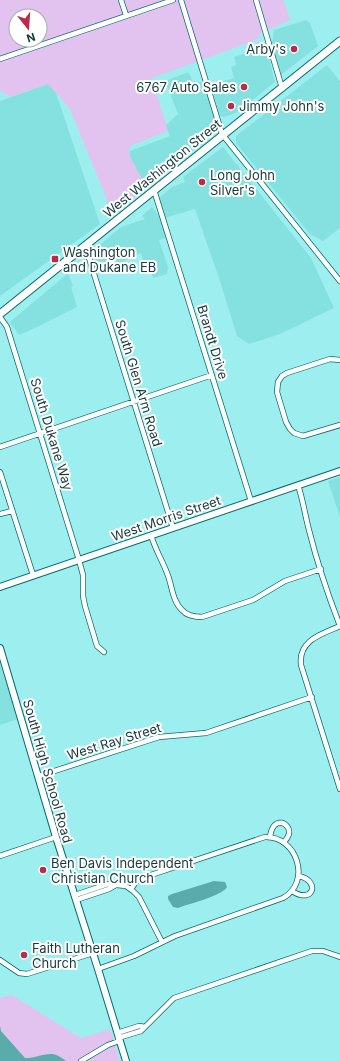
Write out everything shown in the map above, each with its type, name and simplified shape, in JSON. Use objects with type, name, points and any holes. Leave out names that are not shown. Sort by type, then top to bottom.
[{"type":"main road","name":"West Washington Street","points":[[0,316],[222,134],[340,41]]},
{"type":"street","points":[[121,0],[126,15]]},
{"type":"street","points":[[0,59],[173,0]]},
{"type":"street","points":[[181,0],[222,134],[340,281]]},
{"type":"street","points":[[256,0],[282,88]]},
{"type":"street","name":"Brandt Drive","points":[[154,190],[251,501]]},
{"type":"street","name":"South Glen Arm Road","points":[[85,245],[173,528]]},
{"type":"street","name":"South Dukane Way","points":[[0,316],[7,327],[79,560],[83,575],[83,596],[85,606],[97,646],[104,652]]},
{"type":"street","points":[[339,360],[330,359],[287,373],[282,376],[278,382],[277,394],[286,422],[290,429],[296,434],[306,435],[340,425]]},
{"type":"street","points":[[0,447],[212,375]]},
{"type":"street","name":"West Morris Street","points":[[0,587],[340,471]]},
{"type":"street","points":[[0,472],[33,575]]},
{"type":"street","points":[[298,485],[308,528],[340,626],[314,638],[307,643],[302,651],[301,664],[340,789]]},
{"type":"street","points":[[0,514],[12,511]]},
{"type":"street","points":[[151,536],[155,549],[170,582],[177,604],[181,610],[191,616],[202,617],[254,600],[285,580],[321,569]]},
{"type":"street","name":"South High School Road","points":[[0,648],[56,837],[126,1061]]},
{"type":"street","name":"West Ray Street","points":[[39,776],[159,737],[206,733],[312,697]]},
{"type":"street","points":[[270,837],[273,826],[276,823],[282,823],[287,826],[289,830],[288,836],[284,842]]},
{"type":"street","points":[[0,856],[56,837]]},
{"type":"street","points":[[98,969],[134,956],[175,936],[280,900],[292,891],[299,876],[292,850],[284,842],[270,837],[259,839],[145,877],[136,882],[131,889]]},
{"type":"street","points":[[292,891],[298,896],[304,896],[309,894],[311,891],[312,886],[310,881],[307,878],[299,876]]},
{"type":"street","points":[[75,898],[108,884],[126,886],[140,898],[162,942]]},
{"type":"street","points":[[81,1061],[108,1045],[118,1037],[139,1026],[145,1027],[174,998],[312,951],[323,951],[340,957]]},
{"type":"street","points":[[0,960],[19,973],[26,974],[93,953]]},
{"type":"shaded area","points":[[0,0],[284,0],[290,20],[259,34],[259,39],[152,78],[168,131],[130,146],[130,156],[146,187],[113,215],[70,109],[48,84],[10,97],[0,91]]},
{"type":"shaded area","points":[[306,20],[310,23],[318,46],[281,75],[272,44],[274,30]]},
{"type":"shaded area","points":[[266,46],[275,82],[236,113],[224,117],[220,116],[212,88],[215,84],[234,78],[231,67],[236,65],[234,57]]},
{"type":"shaded area","points":[[327,65],[340,81],[340,228],[323,241],[310,234],[236,143],[236,136]]},
{"type":"shaded area","points":[[189,72],[193,83],[203,83],[216,120],[216,131],[146,187],[128,156],[130,151],[170,136],[165,126],[178,114],[165,81]]},
{"type":"shaded area","points":[[48,84],[54,87],[100,224],[0,296],[0,101]]},
{"type":"shaded area","points":[[223,147],[311,258],[334,308],[280,334],[249,344],[237,336],[195,209],[164,218],[159,198],[172,187],[185,182],[183,177]]},
{"type":"shaded area","points":[[152,207],[162,220],[168,237],[159,240],[168,267],[167,274],[153,278],[149,265],[145,266],[141,253],[119,264],[114,262],[103,267],[95,260],[93,253],[94,250],[121,227],[145,219],[142,216]]},
{"type":"shaded area","points":[[68,273],[73,286],[71,287],[77,307],[19,335],[10,322]]},
{"type":"shaded area","points":[[340,477],[340,517],[328,481]]},
{"type":"shaded area","points":[[0,664],[18,719],[0,725]]},
{"type":"shaded area","points":[[214,881],[225,882],[227,887],[219,894],[212,897],[178,908],[173,907],[168,899],[168,896],[172,894]]},
{"type":"shaded area","points":[[12,995],[81,1038],[110,1029],[120,1061],[0,1061],[0,998]]},
{"type":"shaded area","points":[[0,1026],[1,1031],[25,1058],[50,1054],[60,1057],[66,1061],[0,1061]]},
{"type":"place","name":"Arby's","points":[[294,49]]},
{"type":"place","name":"6767 Auto Sales","points":[[244,87]]},
{"type":"place","name":"Jimmy John's","points":[[231,106]]},
{"type":"place","name":"Long John Silver's","points":[[202,182]]},
{"type":"place","name":"Washington and Dukane EB","points":[[55,259]]},
{"type":"place","name":"Ben Davis Independent Christian Church","points":[[43,870]]},
{"type":"place","name":"Faith Lutheran Church","points":[[24,955]]}]
